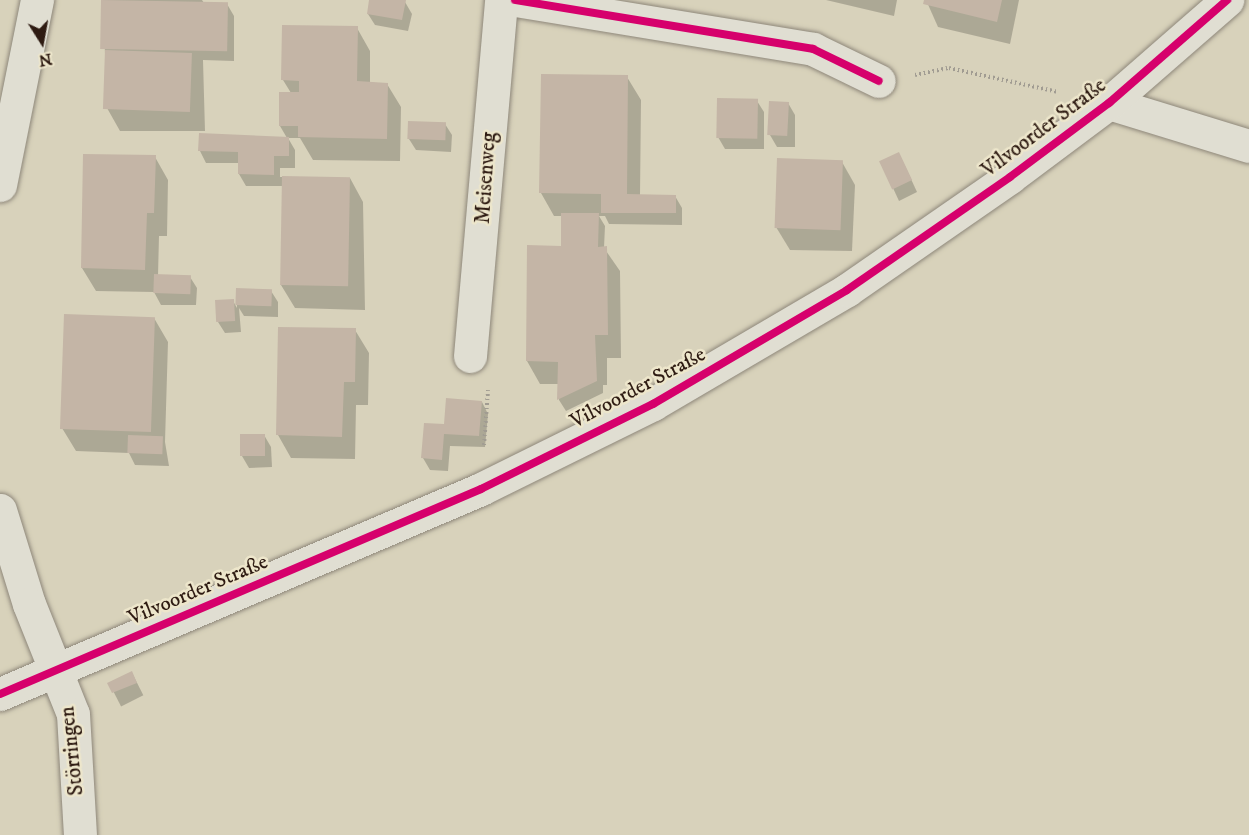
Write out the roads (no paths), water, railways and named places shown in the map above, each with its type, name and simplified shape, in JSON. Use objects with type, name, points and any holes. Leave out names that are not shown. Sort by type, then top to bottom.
[{"type":"street","points":[[0,185],[37,0]]},
{"type":"street","name":"Meisenweg","points":[[470,356],[501,0]]},
{"type":"street","points":[[515,0],[813,49],[879,81]]},
{"type":"street","name":"Vilvoorder Straße","points":[[0,694],[481,489],[653,404],[837,296],[1010,177],[1109,103],[1227,0]]},
{"type":"street","points":[[1109,103],[1249,146]]},
{"type":"street","name":"Störringen","points":[[0,510],[29,604],[58,669],[73,714],[80,835]]}]
